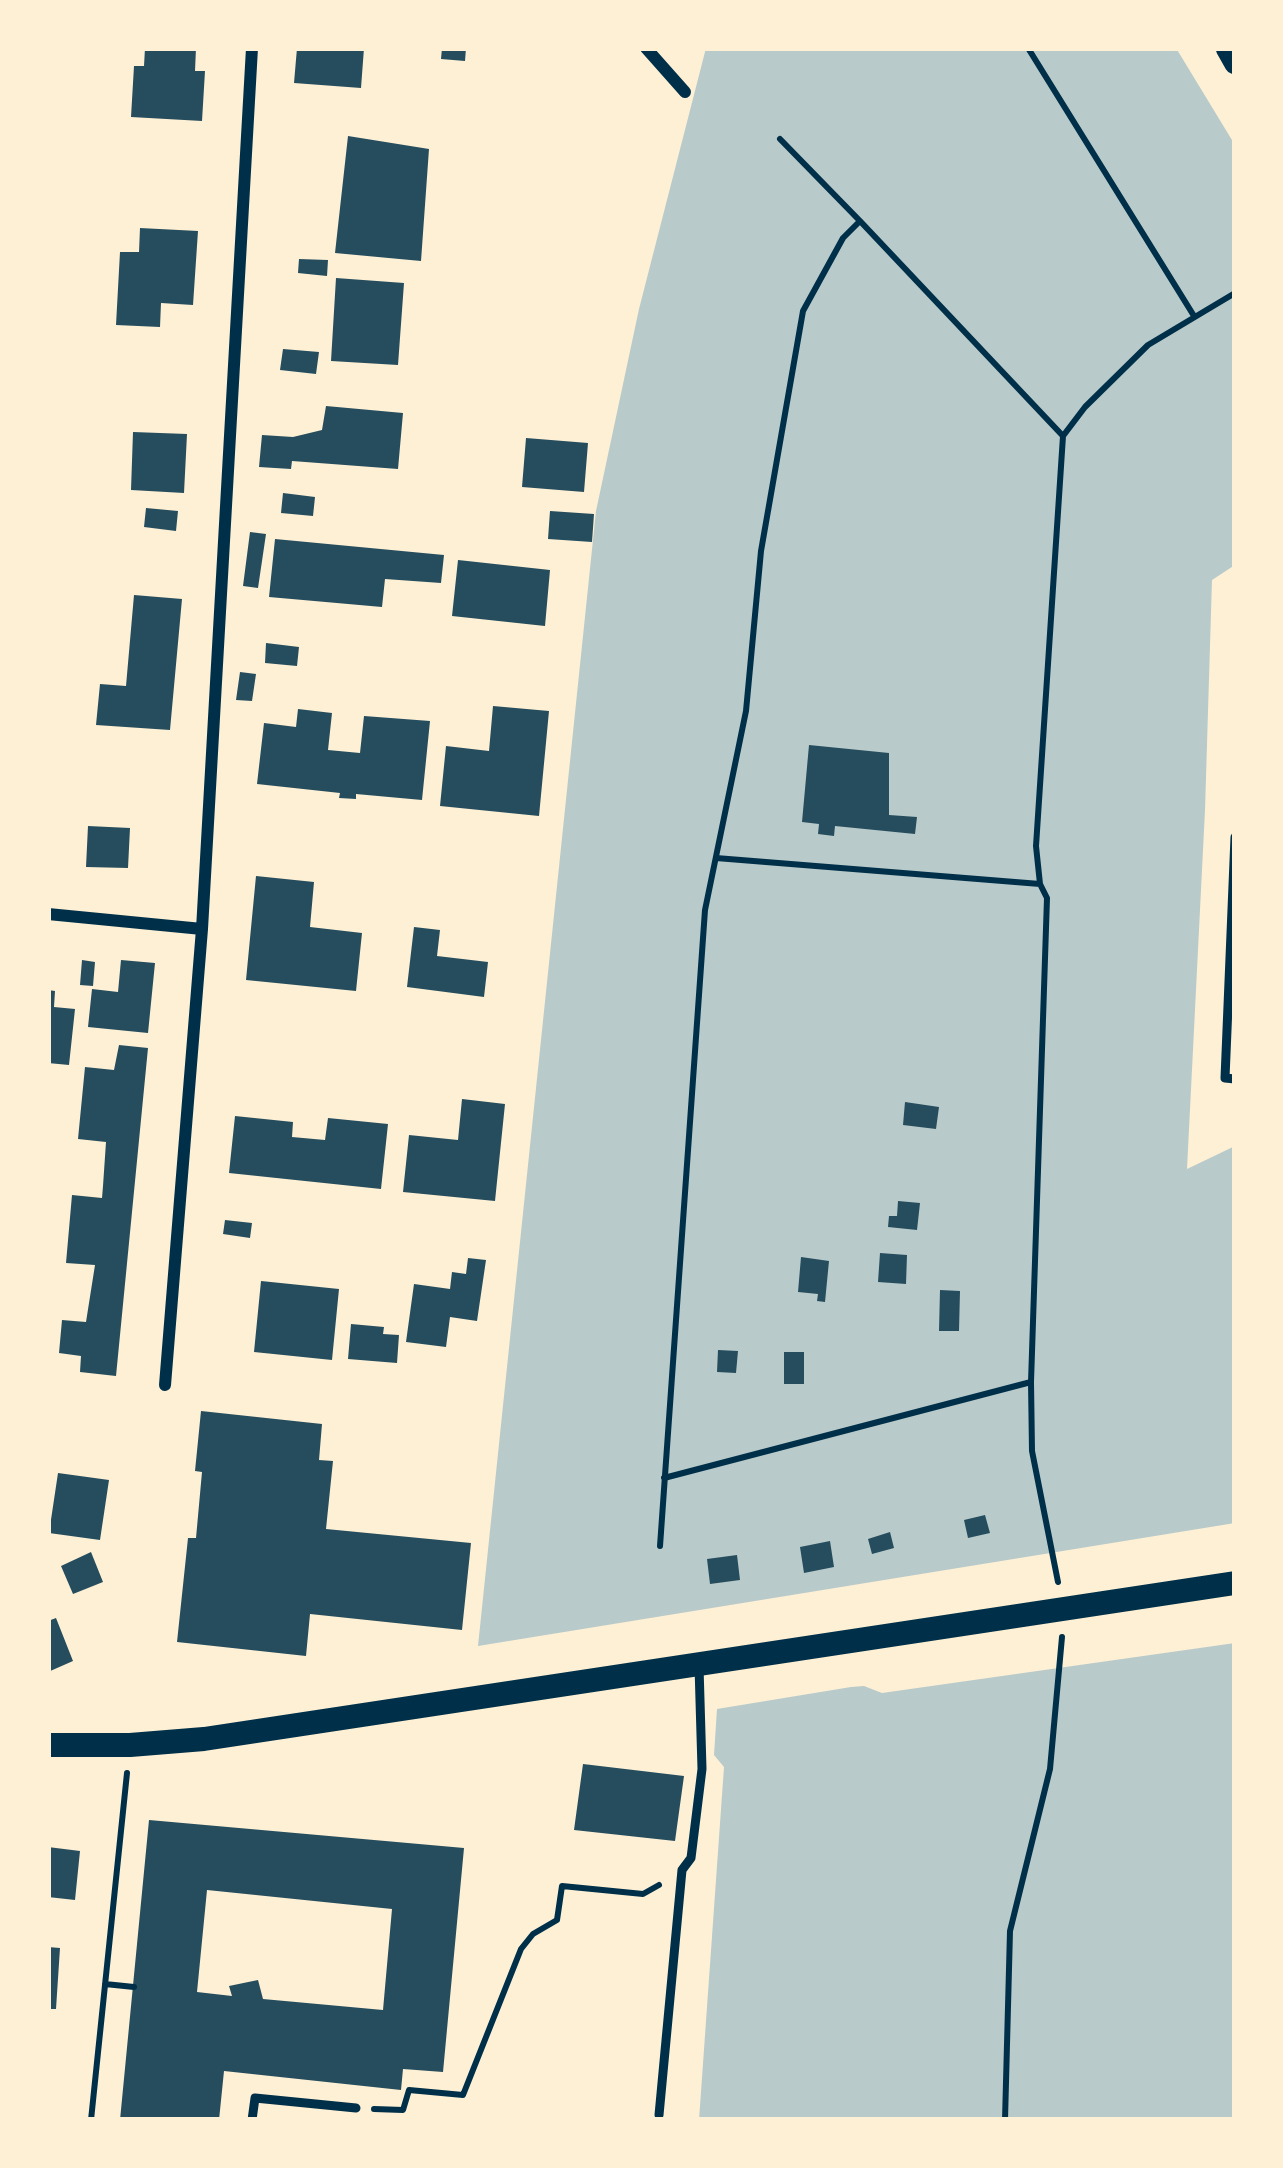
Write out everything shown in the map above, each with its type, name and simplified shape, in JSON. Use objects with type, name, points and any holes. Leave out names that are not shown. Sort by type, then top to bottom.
[{"type":"main road","points":[[48,1745],[204,1739],[1235,1583]]},
{"type":"street","points":[[165,1385],[202,929],[252,48]]},
{"type":"street","points":[[646,48],[685,92]]},
{"type":"street","points":[[1226,48],[1235,64]]},
{"type":"street","points":[[48,914],[202,929]]},
{"type":"lane","points":[[1235,837],[1226,1078],[1235,1079]]},
{"type":"lane","points":[[659,2115],[682,1870],[692,1858],[702,1769],[699,1666]]},
{"type":"lane","points":[[252,2120],[255,2098],[356,2108]]},
{"type":"path","points":[[1028,48],[1194,316]]},
{"type":"path","points":[[780,140],[1063,436]]},
{"type":"path","points":[[660,1546],[705,910],[746,711],[761,550],[802,311],[843,238],[860,221]]},
{"type":"path","points":[[1005,2120],[1010,1931],[1050,1769],[1063,1610],[1032,1451],[1031,1382],[1047,898],[1040,884],[1036,847],[1063,436],[1115,375],[1148,345],[1235,293]]},
{"type":"path","points":[[716,858],[1040,884]]},
{"type":"path","points":[[664,1478],[1031,1382]]},
{"type":"path","points":[[91,2120],[130,1745]]},
{"type":"path","points":[[356,2108],[403,2110],[409,2090],[463,2095],[521,1948],[533,1934],[557,1920],[562,1886],[643,1894],[682,1870]]},
{"type":"path","points":[[105,1984],[134,1987]]},
{"type":"shaded area","points":[[706,48],[1176,48],[1235,145],[1235,565],[1212,580],[1187,1169],[1235,1146],[1235,1523],[478,1646],[596,511],[639,309]]},
{"type":"shaded area","points":[[1235,1643],[1235,2120],[699,2120],[724,1767],[714,1755],[717,1709],[851,1687],[882,1693]]},
{"type":"building","points":[[145,48],[196,48],[195,71],[205,71],[202,121],[131,117],[134,66],[144,66]]},
{"type":"building","points":[[297,48],[364,48],[361,88],[294,83]]},
{"type":"building","points":[[442,48],[466,48],[465,61],[441,59]]},
{"type":"building","points":[[348,136],[429,149],[421,261],[335,253]]},
{"type":"building","points":[[140,228],[198,231],[193,305],[161,303],[160,327],[116,325],[120,252],[139,252]]},
{"type":"building","points":[[299,259],[328,260],[327,276],[298,273]]},
{"type":"building","points":[[336,278],[404,283],[398,365],[331,361]]},
{"type":"building","points":[[283,349],[319,352],[316,374],[280,370]]},
{"type":"building","points":[[326,406],[403,413],[398,469],[292,461],[291,469],[259,467],[262,435],[293,437],[322,430]]},
{"type":"building","points":[[133,432],[187,434],[184,493],[131,490]]},
{"type":"building","points":[[526,438],[588,443],[584,492],[522,487]]},
{"type":"building","points":[[283,493],[315,497],[313,516],[281,513]]},
{"type":"building","points":[[146,508],[178,511],[176,531],[144,527]]},
{"type":"building","points":[[550,511],[594,514],[592,542],[548,539]]},
{"type":"building","points":[[250,532],[266,534],[258,588],[243,586]]},
{"type":"building","points":[[275,539],[444,555],[441,583],[385,579],[382,607],[269,597]]},
{"type":"building","points":[[458,560],[550,570],[545,626],[452,616]]},
{"type":"building","points":[[134,595],[182,599],[170,730],[96,725],[100,684],[126,686]]},
{"type":"building","points":[[266,643],[299,647],[297,666],[265,663]]},
{"type":"building","points":[[240,672],[256,674],[252,701],[236,700]]},
{"type":"building","points":[[493,706],[549,711],[539,816],[440,806],[446,746],[489,751]]},
{"type":"building","points":[[298,709],[332,713],[328,750],[360,753],[364,716],[430,721],[422,800],[356,794],[356,799],[339,798],[340,793],[257,784],[264,723],[296,727]]},
{"type":"building","points":[[809,745],[889,753],[889,815],[917,817],[915,834],[835,826],[834,836],[818,834],[819,824],[802,822]]},
{"type":"building","points":[[88,826],[130,828],[128,868],[86,867]]},
{"type":"building","points":[[256,876],[314,882],[310,927],[362,933],[356,991],[246,980]]},
{"type":"building","points":[[414,927],[440,930],[437,956],[488,962],[484,997],[407,987]]},
{"type":"building","points":[[82,960],[95,962],[93,986],[80,985]]},
{"type":"building","points":[[121,960],[155,963],[148,1033],[88,1027],[92,989],[118,992]]},
{"type":"building","points":[[48,990],[55,991],[54,1007],[75,1009],[69,1065],[48,1063]]},
{"type":"building","points":[[119,1045],[148,1048],[116,1376],[80,1372],[81,1356],[59,1353],[62,1320],[86,1322],[95,1265],[66,1263],[72,1195],[102,1198],[106,1142],[78,1139],[85,1067],[114,1070]]},
{"type":"building","points":[[462,1099],[505,1104],[495,1201],[403,1192],[409,1135],[458,1140]]},
{"type":"building","points":[[905,1102],[939,1107],[936,1129],[903,1125]]},
{"type":"building","points":[[235,1116],[293,1122],[292,1137],[325,1140],[328,1118],[388,1124],[381,1189],[229,1173]]},
{"type":"building","points":[[898,1201],[920,1203],[917,1230],[888,1227],[889,1216],[897,1216]]},
{"type":"building","points":[[225,1220],[252,1223],[250,1238],[223,1234]]},
{"type":"building","points":[[880,1253],[907,1255],[906,1284],[878,1282]]},
{"type":"building","points":[[801,1257],[829,1261],[825,1302],[817,1301],[818,1294],[798,1292]]},
{"type":"building","points":[[468,1258],[486,1260],[477,1321],[450,1317],[446,1347],[406,1342],[414,1284],[450,1289],[452,1272],[466,1274]]},
{"type":"building","points":[[261,1281],[339,1289],[332,1360],[254,1352]]},
{"type":"building","points":[[940,1290],[960,1291],[959,1331],[939,1331]]},
{"type":"building","points":[[351,1324],[384,1327],[383,1334],[399,1335],[397,1363],[348,1359]]},
{"type":"building","points":[[718,1350],[738,1351],[736,1373],[717,1372]]},
{"type":"building","points":[[784,1352],[804,1352],[804,1384],[784,1384]]},
{"type":"building","points":[[201,1411],[322,1424],[319,1460],[333,1461],[326,1529],[471,1543],[462,1630],[310,1614],[306,1656],[177,1642],[188,1538],[196,1538],[202,1472],[195,1471]]},
{"type":"building","points":[[58,1473],[109,1480],[100,1540],[49,1533]]},
{"type":"building","points":[[985,1515],[990,1533],[968,1538],[964,1520]]},
{"type":"building","points":[[890,1532],[894,1548],[872,1554],[868,1539]]},
{"type":"building","points":[[830,1541],[834,1567],[804,1573],[800,1547]]},
{"type":"building","points":[[91,1552],[103,1582],[73,1594],[61,1566]]},
{"type":"building","points":[[737,1555],[740,1580],[710,1584],[707,1559]]},
{"type":"building","points":[[56,1618],[73,1661],[48,1672],[48,1621]]},
{"type":"building","points":[[583,1764],[684,1776],[675,1841],[574,1830]]},
{"type":"building","points":[[149,1820],[464,1848],[443,2072],[403,2069],[401,2090],[224,2071],[219,2120],[120,2120]],"holes":[[[207,1890],[392,1909],[383,2010],[263,1999],[258,1980],[229,1986],[232,1996],[197,1992]]]},
{"type":"building","points":[[48,1847],[80,1851],[75,1900],[48,1897]]},
{"type":"building","points":[[48,1947],[60,1948],[56,2009],[48,2009]]}]
